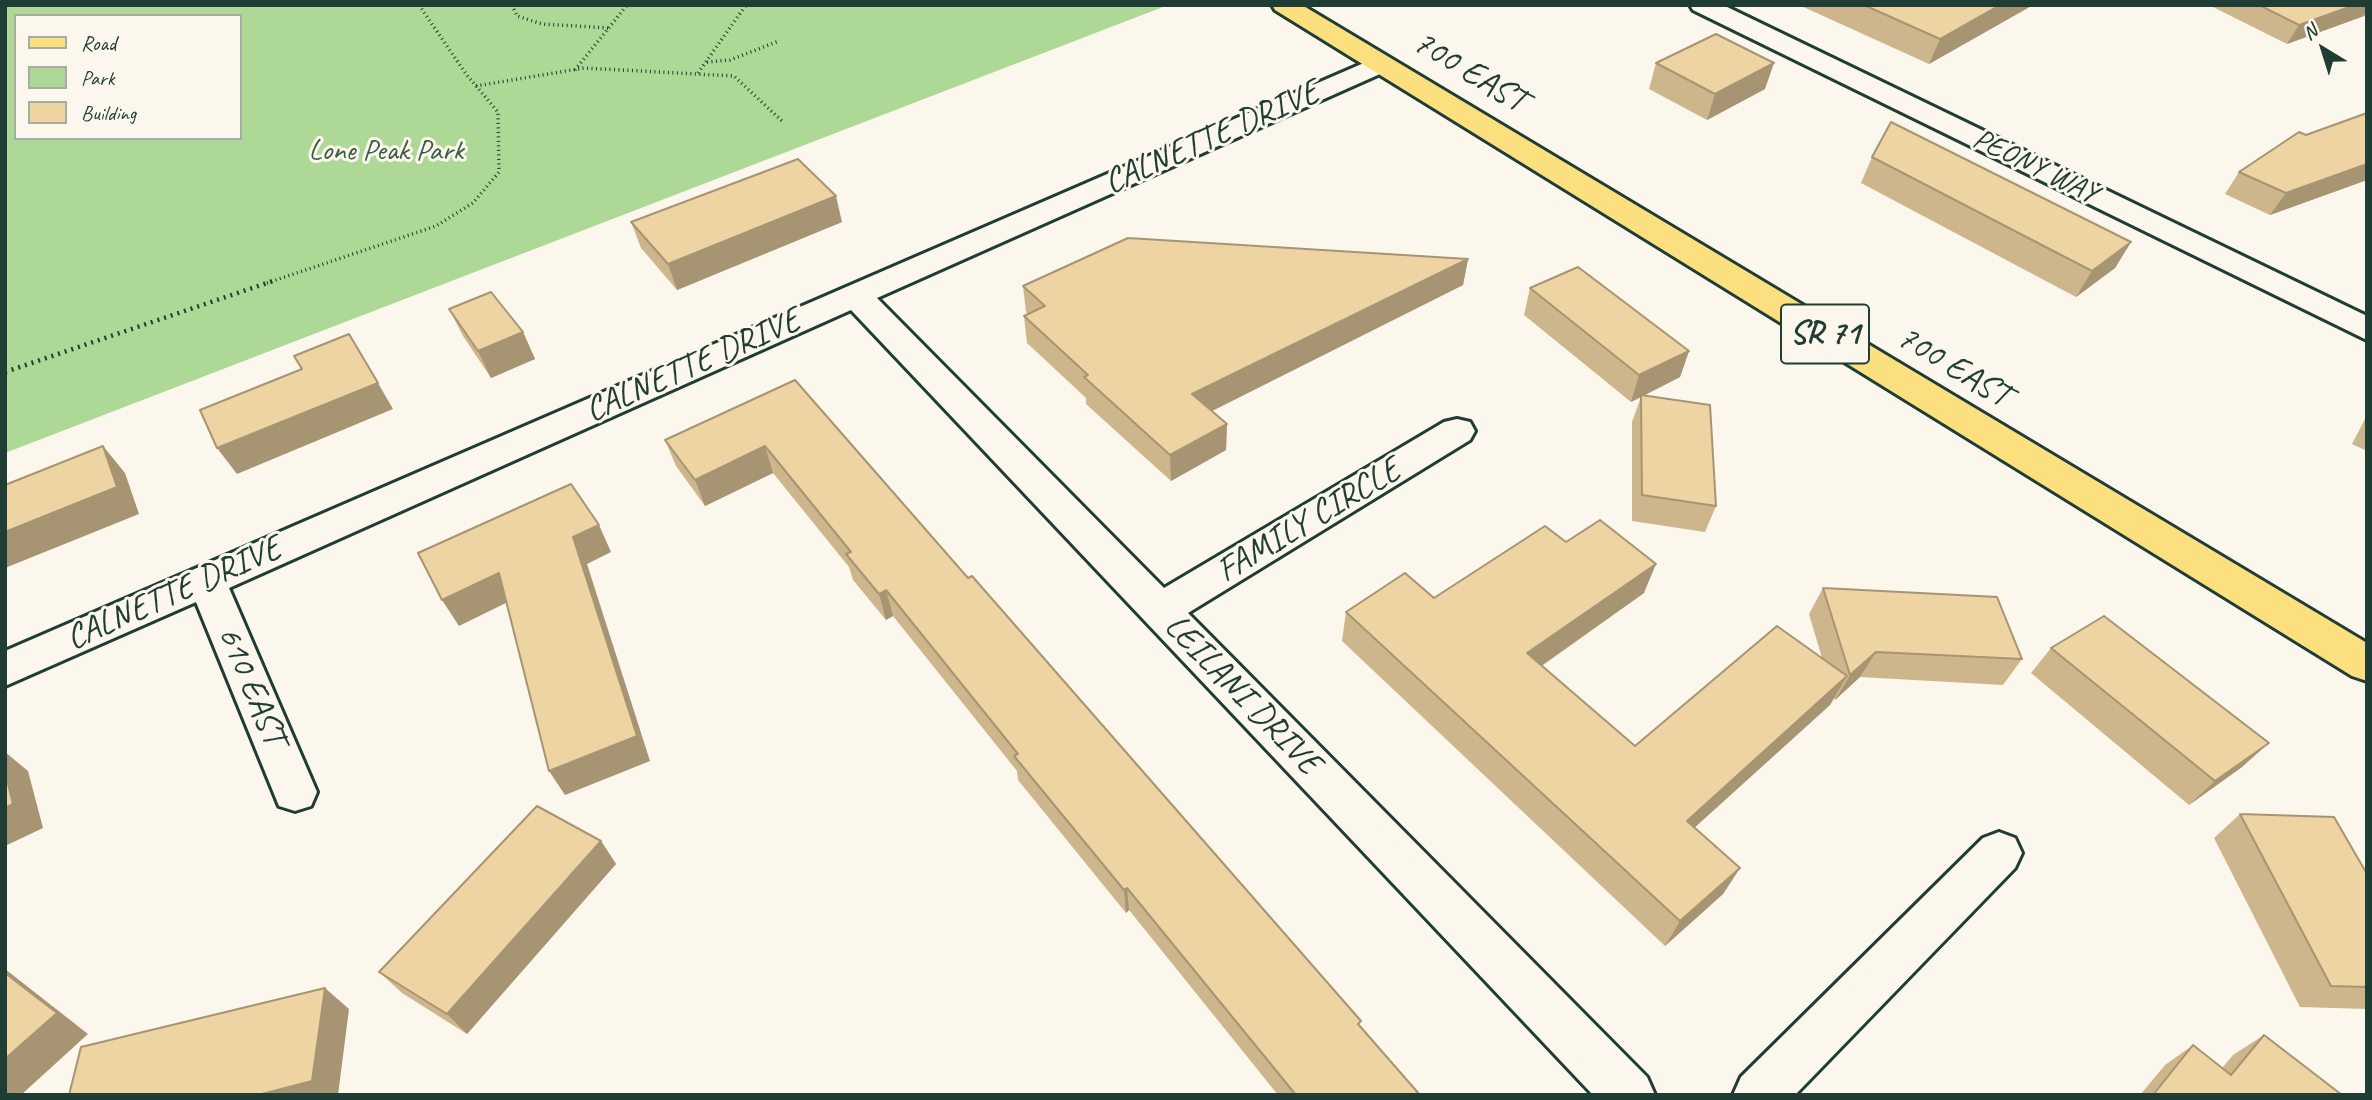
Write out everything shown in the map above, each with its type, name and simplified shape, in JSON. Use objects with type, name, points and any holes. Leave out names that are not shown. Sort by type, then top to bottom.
[{"type":"main road","name":"700 EAST","points":[[1284,5],[2367,664]]},
{"type":"street","name":"PEONY WAY","points":[[1702,5],[2367,329]]},
{"type":"street","name":"CALNETTE DRIVE","points":[[5,668],[1380,64]]},
{"type":"street","name":"LEILANI DRIVE","points":[[855,295],[1629,1095]]},
{"type":"street","name":"FAMILY CIRCLE","points":[[1160,610],[1457,431]]},
{"type":"street","name":"610 EAST","points":[[206,580],[295,792]]},
{"type":"street","points":[[1759,1095],[1999,853]]},
{"type":"path","points":[[5,372],[436,226],[473,203],[499,172],[498,113],[419,5]]},
{"type":"path","points":[[512,5],[517,16],[542,24],[609,27]]},
{"type":"path","points":[[575,70],[627,5]]},
{"type":"path","points":[[697,74],[746,5]]},
{"type":"path","points":[[705,63],[730,60],[779,41]]},
{"type":"path","points":[[476,86],[575,70],[734,76],[782,121]]},
{"type":"green space","name":"Lone Peak Park","points":[[5,5],[1168,5],[5,453]]},
{"type":"building","points":[[1864,5],[2000,5],[1940,39]]},
{"type":"building","points":[[2259,5],[2355,5],[2299,25]]},
{"type":"building","points":[[1716,34],[1774,63],[1715,94],[1656,63]]},
{"type":"building","points":[[2367,113],[2367,164],[2286,193],[2239,172],[2299,132],[2306,135]]},
{"type":"building","points":[[1891,122],[2131,242],[2092,271],[1872,157]]},
{"type":"building","points":[[798,159],[836,196],[668,264],[631,222]]},
{"type":"building","points":[[1128,238],[1468,259],[1192,394],[1227,424],[1170,455],[1084,377],[1088,375],[1024,316],[1045,306],[1023,286]]},
{"type":"building","points":[[1578,267],[1689,351],[1639,375],[1530,288]]},
{"type":"building","points":[[491,292],[523,332],[478,351],[449,309]]},
{"type":"building","points":[[349,334],[378,383],[217,448],[200,410],[302,369],[294,356]]},
{"type":"building","points":[[795,380],[968,578],[972,576],[1361,1021],[1358,1024],[1420,1095],[1296,1095],[1127,888],[1124,890],[1014,756],[1018,754],[886,590],[879,594],[846,554],[851,552],[765,446],[695,480],[665,440]]},
{"type":"building","points":[[1641,395],[1710,405],[1716,506],[1642,495]]},
{"type":"building","points":[[103,446],[117,487],[5,532],[5,485]]},
{"type":"building","points":[[571,484],[599,525],[573,537],[637,736],[549,771],[499,573],[442,600],[418,553]]},
{"type":"building","points":[[1600,520],[1656,564],[1527,653],[1635,746],[1777,626],[1847,676],[1687,821],[1740,868],[1680,921],[1346,612],[1405,573],[1434,598],[1545,526],[1566,542]]},
{"type":"building","points":[[1823,588],[1997,597],[2022,659],[1876,652],[1850,675]]},
{"type":"building","points":[[2104,616],[2269,743],[2215,781],[2051,648]]},
{"type":"building","points":[[5,772],[13,804],[5,808]]},
{"type":"building","points":[[537,806],[601,841],[447,1014],[379,972]]},
{"type":"building","points":[[2240,814],[2334,817],[2367,874],[2367,987],[2331,986]]},
{"type":"building","points":[[5,973],[57,1013],[5,1059]]},
{"type":"building","points":[[325,988],[312,1081],[258,1095],[69,1095],[81,1047]]},
{"type":"building","points":[[2264,1035],[2342,1095],[2153,1095],[2193,1045],[2231,1075]]}]
